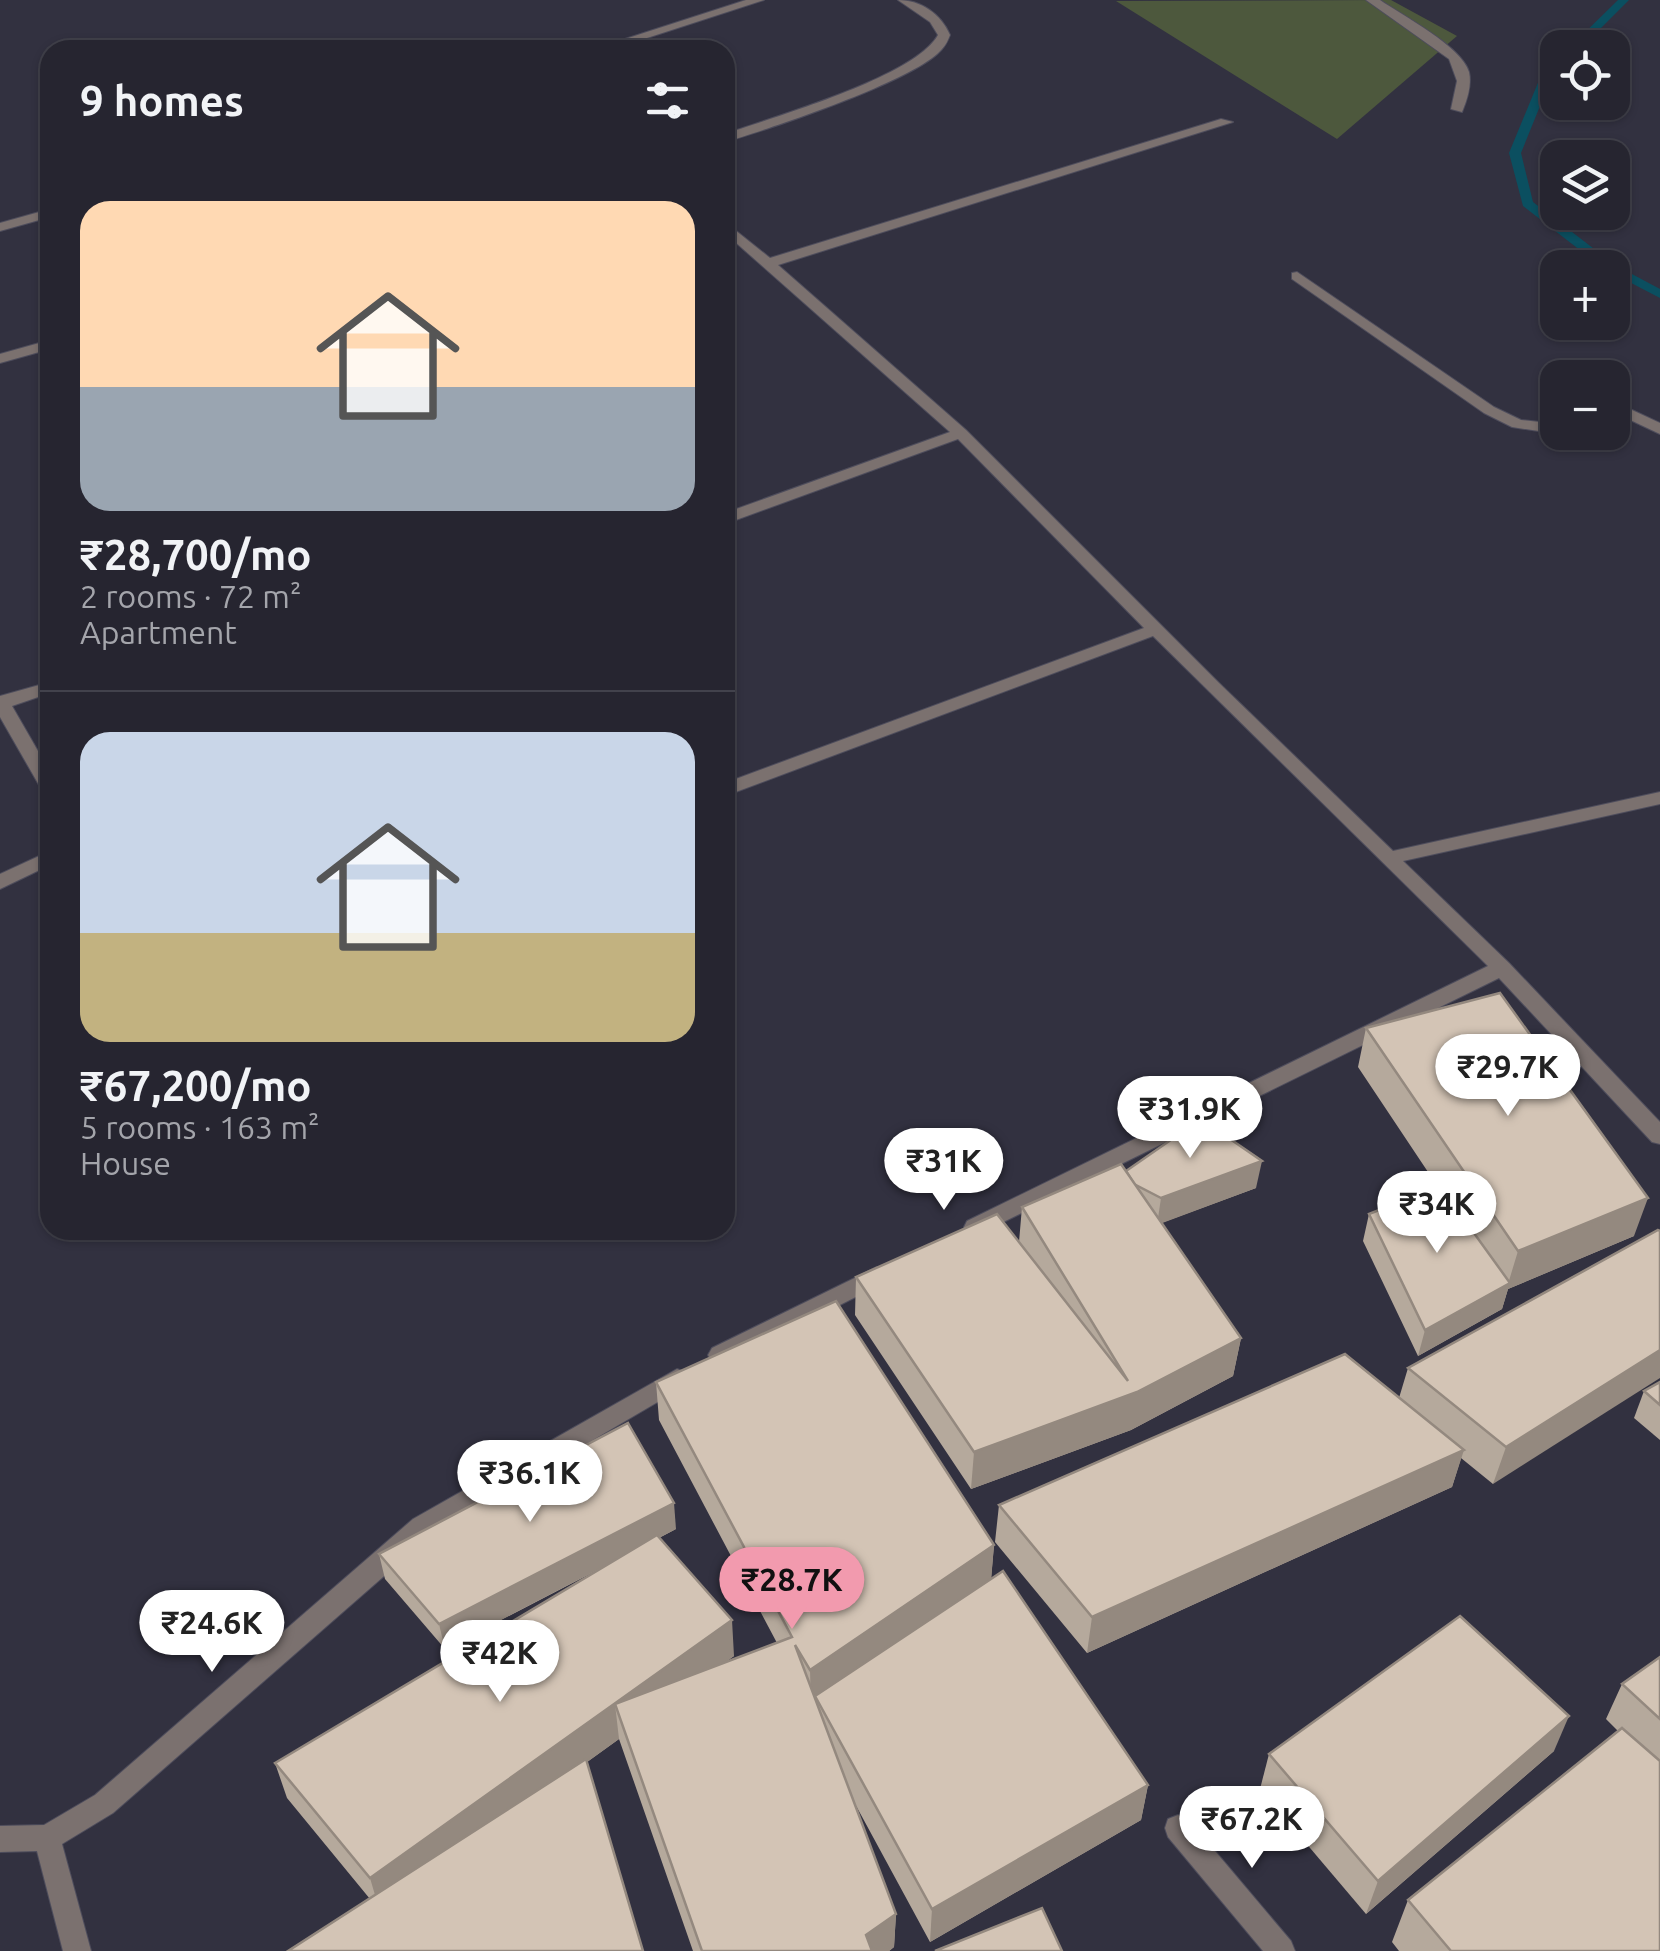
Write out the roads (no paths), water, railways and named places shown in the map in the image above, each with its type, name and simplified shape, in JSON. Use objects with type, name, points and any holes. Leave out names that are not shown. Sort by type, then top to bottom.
[{"type":"street","points":[[629,40],[758,0]]},
{"type":"street","points":[[735,134],[848,93],[929,57],[941,47],[944,34],[940,26],[904,0]]},
{"type":"street","points":[[1372,0],[1453,56],[1462,67],[1466,79],[1457,108]]},
{"type":"street","points":[[769,263],[1226,122]]},
{"type":"street","points":[[0,227],[40,217]]},
{"type":"street","points":[[735,234],[961,433],[1502,968],[1660,1136]]},
{"type":"street","points":[[1296,276],[1489,410],[1517,424],[1540,429]]},
{"type":"street","points":[[0,359],[40,347]]},
{"type":"street","points":[[1630,414],[1660,429]]},
{"type":"street","points":[[735,515],[961,433]]},
{"type":"street","points":[[735,786],[1156,629]]},
{"type":"street","points":[[40,690],[1,703],[40,771]]},
{"type":"street","points":[[1388,858],[1660,798]]},
{"type":"street","points":[[0,882],[40,863]]},
{"type":"street","points":[[962,1233],[1502,968]]},
{"type":"street","points":[[0,1839],[46,1838],[104,1804],[422,1527],[722,1354],[894,1268]]},
{"type":"street","points":[[1178,1828],[1281,1951]]},
{"type":"street","points":[[46,1838],[76,1951]]},
{"type":"waterway","points":[[1593,30],[1624,0]]},
{"type":"waterway","points":[[1540,92],[1515,153],[1527,203],[1588,250]]},
{"type":"waterway","points":[[1630,278],[1660,294]]}]
